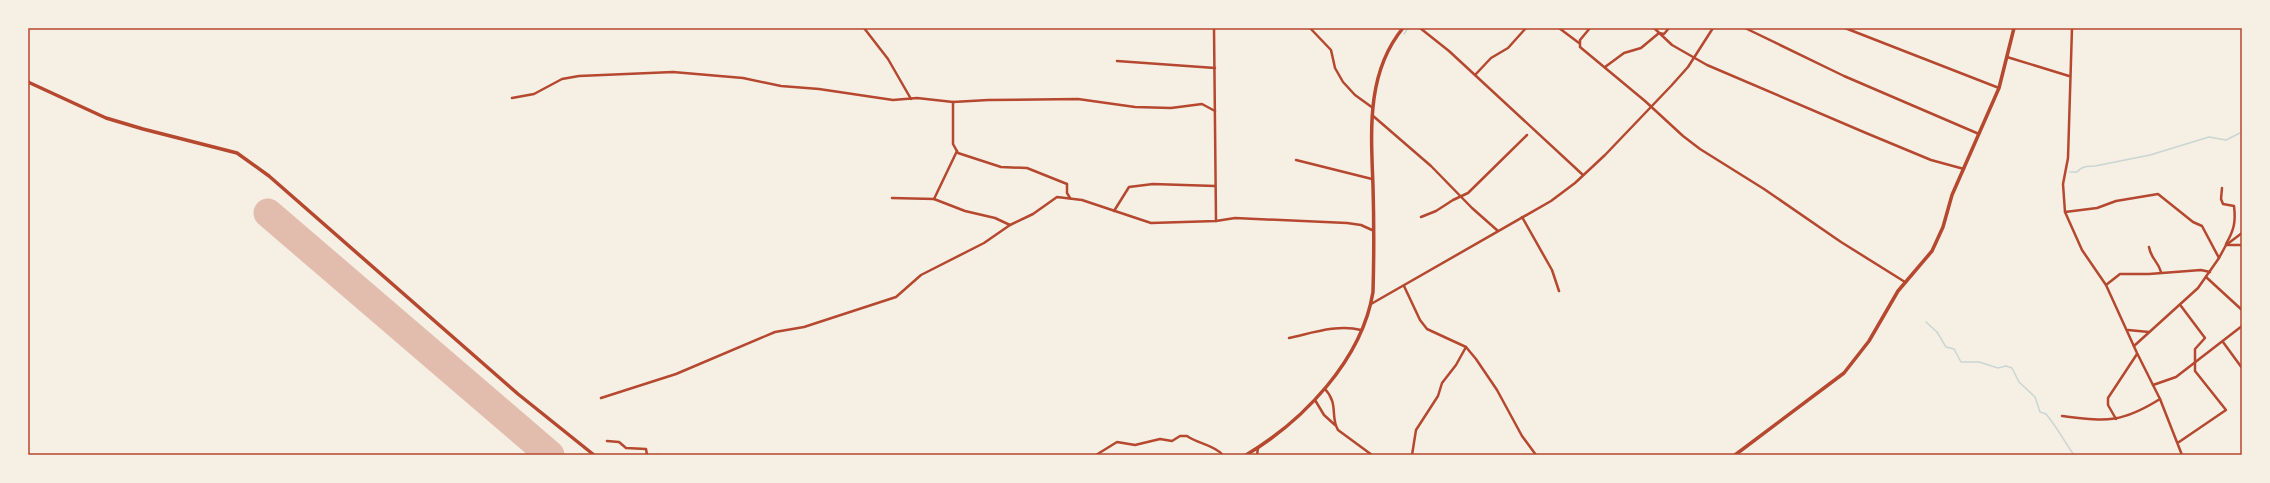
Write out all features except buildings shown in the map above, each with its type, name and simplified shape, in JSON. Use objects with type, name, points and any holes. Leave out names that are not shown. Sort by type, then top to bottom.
[{"type":"main road","points":[[1246,455],[1258,448],[1284,428],[1325,389],[1348,358],[1362,330],[1371,304],[1374,258],[1372,230],[1372,108],[1380,70],[1388,51],[1403,28]]},
{"type":"main road","points":[[1734,455],[1844,373],[1869,341],[1905,282],[1937,243],[1952,195],[1999,88],[2014,28]]},
{"type":"main road","points":[[28,82],[106,118],[143,129],[216,146],[243,156],[269,176],[518,394],[594,455]]},
{"type":"street","points":[[864,28],[888,59],[911,99]]},
{"type":"street","points":[[1214,28],[1216,222]]},
{"type":"street","points":[[1310,28],[1331,50],[1335,68],[1343,82],[1372,108]]},
{"type":"street","points":[[1420,28],[1432,36],[1583,175]]},
{"type":"street","points":[[1475,75],[1491,58],[1508,48],[1526,28]]},
{"type":"street","points":[[1559,28],[1579,43],[1585,52],[1605,67],[1645,101],[1650,108],[1700,149],[1764,188],[1841,242],[1905,282]]},
{"type":"street","points":[[1579,43],[1590,28]]},
{"type":"street","points":[[1654,28],[1672,45],[1694,59],[1866,134],[1931,160],[1964,169]]},
{"type":"street","points":[[1605,67],[1624,53],[1641,48],[1659,33],[1664,34],[1668,28]]},
{"type":"street","points":[[1371,304],[1550,201],[1583,175],[1650,108],[1694,59],[1713,28]]},
{"type":"street","points":[[1745,28],[1838,73],[1978,134]]},
{"type":"street","points":[[1845,28],[1999,88]]},
{"type":"street","points":[[2072,28],[2069,76],[2068,158],[2064,184],[2065,212],[2082,250],[2106,285],[2128,330],[2137,353],[2179,442],[2182,455]]},
{"type":"street","points":[[2007,57],[2069,76]]},
{"type":"street","points":[[1117,61],[1215,68]]},
{"type":"street","points":[[512,98],[534,94],[562,79],[673,72],[743,78],[781,86],[819,89],[887,100],[911,99],[953,102],[1078,99],[1135,107],[1171,108],[1202,104],[1215,111]]},
{"type":"street","points":[[953,102],[953,144],[957,151],[1001,167],[1027,168],[1043,174],[1066,184],[1067,193],[1070,198]]},
{"type":"street","points":[[1372,114],[1431,166],[1461,198],[1498,231]]},
{"type":"street","points":[[1421,217],[1436,211],[1452,200],[1461,198],[1503,160],[1527,134]]},
{"type":"street","points":[[934,199],[957,151]]},
{"type":"street","points":[[1296,160],[1372,179]]},
{"type":"street","points":[[1114,211],[1129,187],[1153,184],[1215,186]]},
{"type":"street","points":[[2134,346],[2181,306],[2210,272],[2219,258],[2234,229],[2235,212],[2234,206],[2223,204],[2221,199],[2222,188]]},
{"type":"street","points":[[2065,212],[2158,194],[2193,222],[2202,226],[2219,258]]},
{"type":"street","points":[[601,398],[676,374],[775,332],[804,327],[896,296],[921,274],[984,243],[1010,225],[1033,214],[1052,199],[1057,197],[1082,200],[1151,223],[1216,222],[1235,218],[1347,223],[1361,225],[1372,230]]},
{"type":"street","points":[[892,198],[934,199],[965,211],[995,218],[1010,225]]},
{"type":"street","points":[[1522,217],[1552,270],[1559,291]]},
{"type":"street","points":[[2226,245],[2242,233]]},
{"type":"street","points":[[2226,245],[2242,245]]},
{"type":"street","points":[[2149,247],[2151,257],[2157,263],[2161,272]]},
{"type":"street","points":[[2106,285],[2120,274],[2149,274],[2201,270],[2210,272]]},
{"type":"street","points":[[2206,277],[2242,310]]},
{"type":"street","points":[[1404,286],[1420,320],[1427,329],[1466,347],[1497,390],[1522,436],[1536,455]]},
{"type":"street","points":[[2179,442],[2226,410],[2199,376],[2194,365],[2195,349],[2205,338],[2181,306]]},
{"type":"street","points":[[2153,385],[2176,377],[2194,365],[2242,326]]},
{"type":"street","points":[[1289,338],[1337,329],[1353,328],[1362,330]]},
{"type":"street","points":[[2128,330],[2149,332]]},
{"type":"street","points":[[2223,342],[2242,368]]},
{"type":"street","points":[[1412,455],[1416,430],[1438,396],[1442,382],[1456,366],[1466,347]]},
{"type":"street","points":[[2116,419],[2108,405],[2108,398],[2137,353]]},
{"type":"street","points":[[1325,389],[1333,401],[1336,412],[1335,425]]},
{"type":"street","points":[[1315,398],[1324,416],[1335,425],[1338,430],[1372,455]]},
{"type":"street","points":[[2062,416],[2091,420],[2116,419],[2132,415],[2160,399]]},
{"type":"street","points":[[1096,455],[1117,442],[1136,445],[1160,439],[1172,442],[1180,436],[1186,436],[1193,441],[1218,450],[1223,455]]},
{"type":"street","points":[[607,441],[619,442],[626,448],[646,449],[646,455]]},
{"type":"street","points":[[1257,455],[1258,448]]},
{"type":"waterway","points":[[1404,34],[1408,28]]},
{"type":"waterway","points":[[2070,172],[2077,172],[2085,167],[2150,155],[2209,137],[2226,140],[2242,132]]},
{"type":"waterway","points":[[1926,322],[1937,332],[1946,347],[1954,349],[1961,362],[1979,362],[1998,368],[2006,366],[2012,368],[2019,382],[2035,397],[2040,412],[2046,414],[2050,419],[2074,455]]},
{"type":"runway","points":[[268,213],[550,455]]}]
